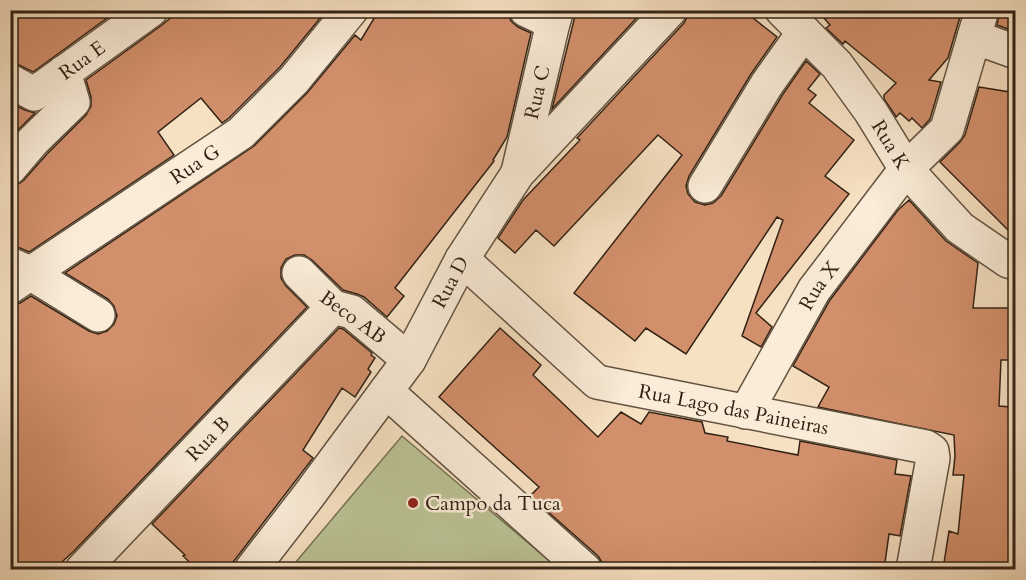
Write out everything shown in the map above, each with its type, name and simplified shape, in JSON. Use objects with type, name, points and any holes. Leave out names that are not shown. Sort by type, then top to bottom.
[{"type":"street","name":"Rua E","points":[[10,81],[34,94],[151,10]]},
{"type":"street","name":"Rua G","points":[[17,275],[241,134],[294,80],[351,10]]},
{"type":"street","name":"Rua D","points":[[251,570],[409,360],[462,259],[518,173],[670,10]]},
{"type":"street","name":"Rua C","points":[[518,173],[545,15]]},
{"type":"street","points":[[705,186],[767,84],[793,21]]},
{"type":"street","name":"Rua K","points":[[793,21],[837,65],[871,112],[906,169],[960,228],[1008,261],[1016,263]]},
{"type":"street","points":[[978,24],[1016,52]]},
{"type":"street","name":"Rua X","points":[[746,412],[814,290],[906,169],[947,129],[978,24]]},
{"type":"street","points":[[10,168],[33,141],[73,102],[64,72]]},
{"type":"street","name":"Rua Lago das Paineiras","points":[[462,259],[597,382],[926,447],[932,451],[933,458],[913,570]]},
{"type":"street","name":"Beco AB","points":[[299,273],[333,307],[352,312],[409,360]]},
{"type":"street","points":[[17,275],[98,315]]},
{"type":"street","name":"Rua B","points":[[82,570],[333,307]]},
{"type":"street","points":[[386,391],[585,570]]},
{"type":"green space","name":"Campo da Tuca","points":[[402,436],[559,569],[290,569]]},
{"type":"building","points":[[10,10],[112,10],[114,13],[33,72],[10,62]]},
{"type":"building","points":[[180,10],[326,11],[280,67],[229,118],[222,123],[201,98],[158,132],[174,155],[29,252],[10,246],[10,186],[17,185],[24,180],[86,115],[91,106],[91,97],[86,80]]},
{"type":"building","points":[[379,10],[507,10],[511,21],[531,33],[507,137],[494,161],[395,288],[404,296],[387,317],[364,297],[343,290],[304,255],[295,255],[286,259],[281,268],[281,278],[307,307],[74,551],[53,570],[10,570],[10,306],[31,296],[89,331],[98,334],[107,331],[114,324],[117,316],[114,306],[108,299],[65,273],[254,146],[307,93],[355,35],[361,40]]},
{"type":"building","points":[[575,10],[644,10],[552,109],[575,16]]},
{"type":"building","points":[[688,10],[743,10],[777,37],[751,74],[689,176],[686,186],[688,194],[695,202],[705,205],[713,203],[721,196],[783,94],[806,61],[820,74],[808,89],[816,95],[809,103],[854,140],[825,176],[849,194],[756,313],[772,327],[761,347],[742,336],[783,220],[777,217],[686,354],[646,328],[635,341],[574,293],[682,155],[658,135],[554,246],[536,230],[515,253],[498,238],[523,200],[684,23]]},
{"type":"building","points":[[817,10],[962,10],[948,58],[929,80],[941,82],[930,119],[922,128],[912,118],[909,121],[900,113],[896,117],[884,99],[884,95],[896,83],[845,41],[843,44],[826,28],[830,25]]},
{"type":"building","points":[[1000,10],[1016,10],[1016,32],[997,25]]},
{"type":"building","points":[[979,87],[1016,93],[1016,238],[940,162],[965,135]]},
{"type":"building","points":[[10,103],[35,113],[10,138]]},
{"type":"building","points":[[909,200],[946,241],[978,263],[973,308],[1016,308],[1016,360],[1001,360],[999,406],[1011,407],[1011,425],[1016,425],[1016,570],[971,570],[944,563],[949,531],[958,534],[964,475],[953,475],[954,435],[818,407],[829,387],[793,366],[830,300],[898,210]]},
{"type":"building","points":[[339,328],[372,353],[371,355],[375,358],[368,369],[371,372],[355,397],[342,388],[303,450],[313,458],[227,570],[198,570],[152,524]]},
{"type":"building","points":[[500,328],[541,365],[533,375],[598,437],[621,412],[641,424],[649,412],[702,422],[705,433],[728,437],[727,441],[798,455],[800,441],[897,460],[895,474],[911,476],[900,536],[889,534],[884,570],[855,570],[814,562],[813,570],[603,570],[603,564],[598,556],[530,496],[539,487],[439,397]]},
{"type":"place","name":"Campo da Tuca","points":[[413,503]]}]
